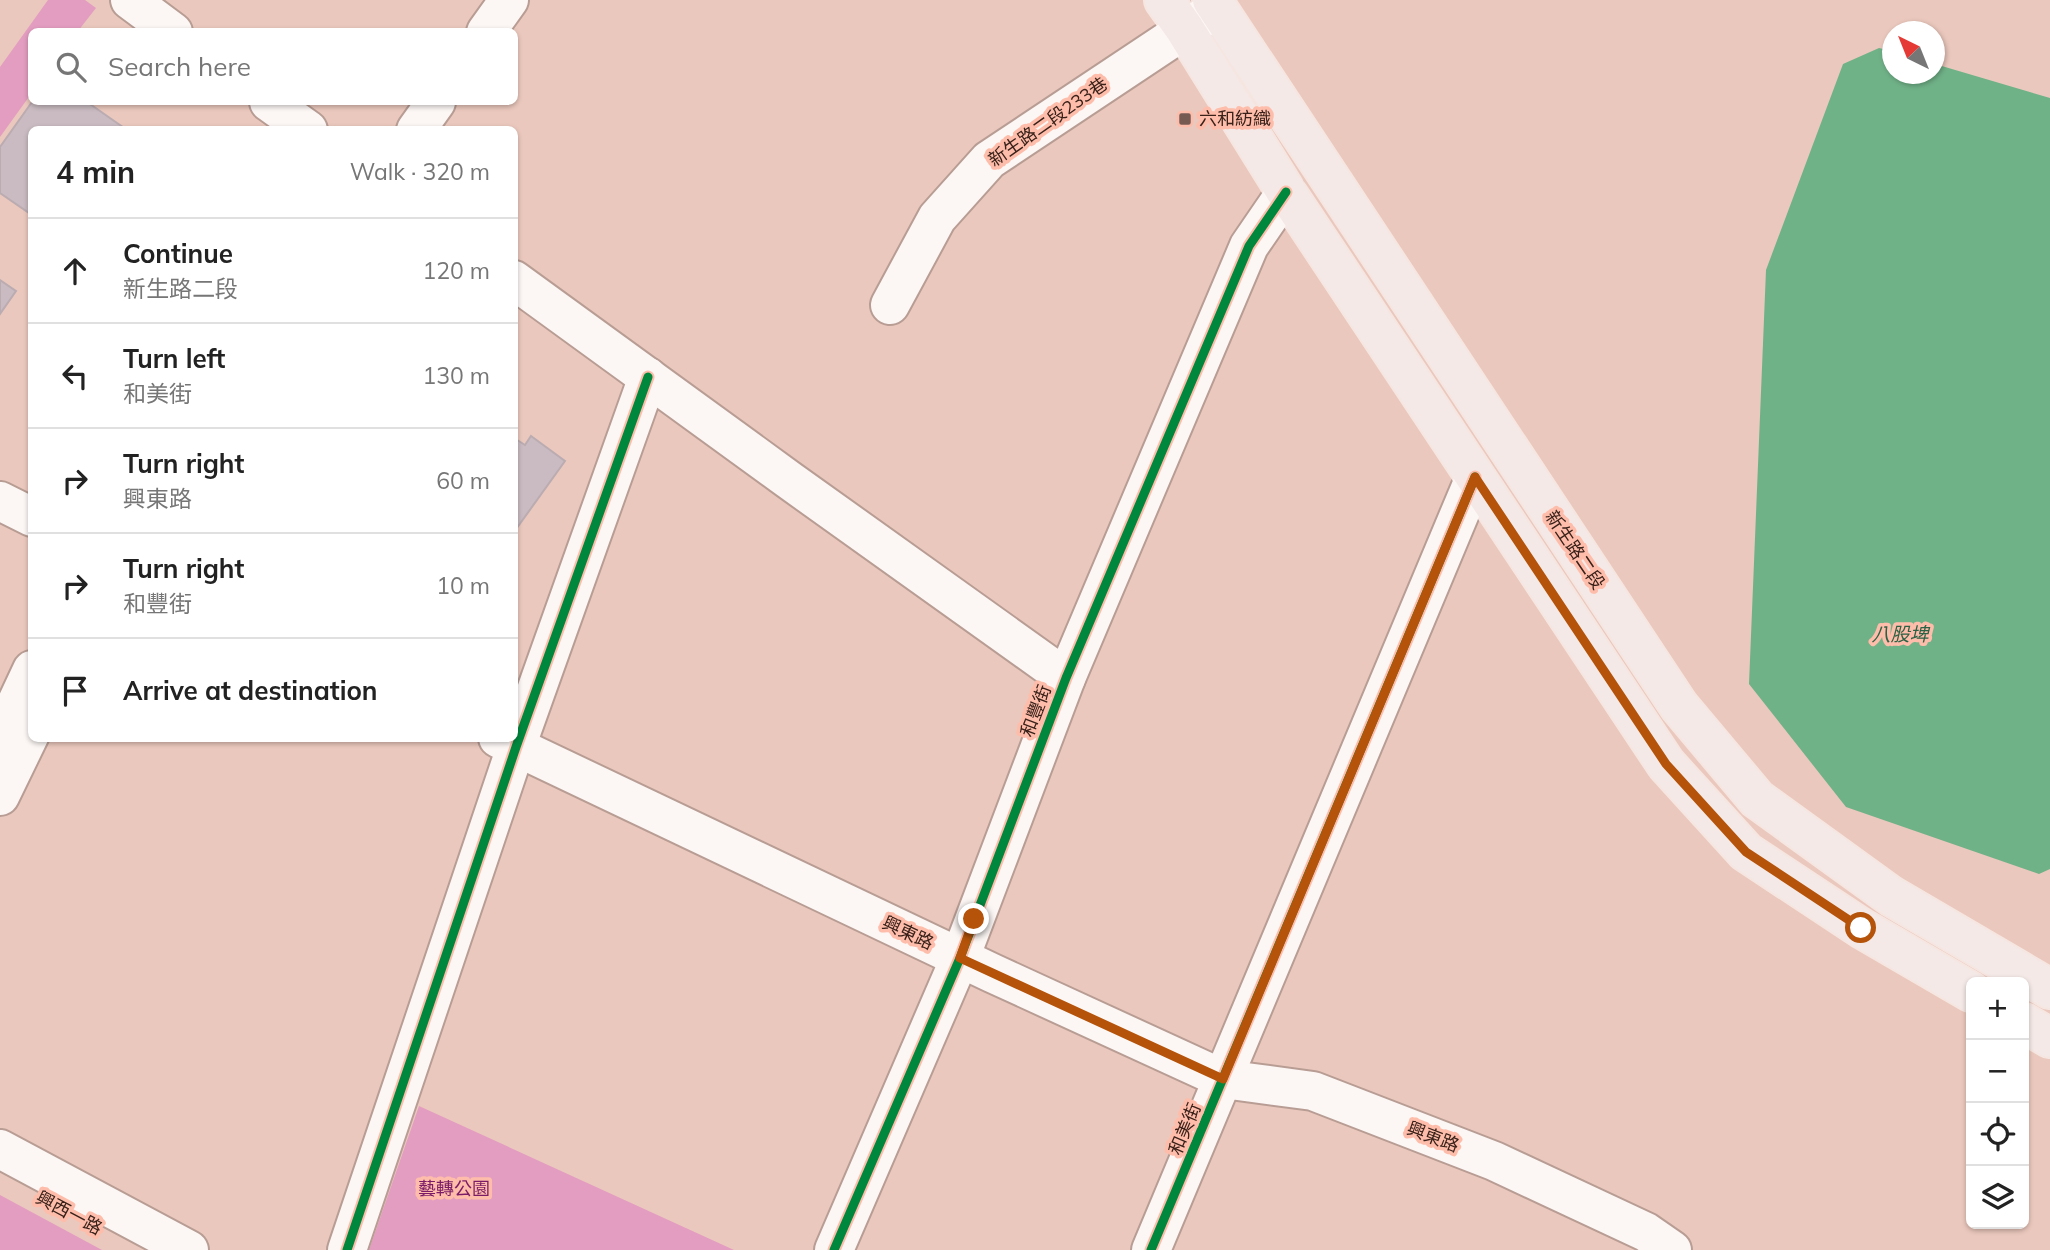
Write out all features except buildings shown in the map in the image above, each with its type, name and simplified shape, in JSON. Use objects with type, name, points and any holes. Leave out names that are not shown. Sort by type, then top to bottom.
[{"type":"main road","name":"新生路二段","points":[[1215,4],[1679,706],[1757,799],[1891,896],[2050,989]]},
{"type":"main road","points":[[1174,14],[1286,192],[1666,764],[1746,852],[1861,928],[1966,989]]},
{"type":"main road","points":[[2029,1026],[2050,1038]]},
{"type":"street","points":[[130,0],[168,28]]},
{"type":"street","points":[[462,28],[481,0]]},
{"type":"street","points":[[489,28],[509,0]]},
{"type":"street","name":"新生路二段233巷","points":[[890,305],[937,218],[989,160],[1174,14],[1215,4]]},
{"type":"street","points":[[273,105],[302,126]]},
{"type":"street","points":[[393,126],[407,105]]},
{"type":"street","points":[[419,126],[434,105]]},
{"type":"street","name":"和豐街","points":[[834,1250],[960,958],[1066,678],[1249,246],[1286,192]]},
{"type":"street","points":[[518,283],[1066,678]]},
{"type":"street","points":[[518,714],[648,377]]},
{"type":"street","name":"和美街","points":[[1151,1250],[1475,477]]},
{"type":"street","points":[[0,501],[28,515]]},
{"type":"street","points":[[0,738],[28,678]]},
{"type":"street","points":[[0,796],[28,738]]},
{"type":"street","points":[[347,1250],[507,743]]},
{"type":"street","name":"興東路","points":[[507,743],[960,958],[1223,1079],[1312,1091],[1494,1161],[1646,1232],[1672,1250]]},
{"type":"street","points":[[0,1149],[189,1250]]},
{"type":"street","name":"興西一路","points":[[0,1176],[139,1250]]},
{"type":"green space","points":[[48,0],[85,0],[96,8],[80,28],[28,28],[28,98],[0,137],[0,67]]},
{"type":"green space","name":"藝轉公園","points":[[419,1106],[734,1250],[369,1250]]},
{"type":"green space","points":[[0,1195],[102,1250],[0,1250]]},
{"type":"water","name":"八股埤","points":[[1879,48],[1882,49],[1882,84],[1945,84],[1945,67],[2050,98],[2050,869],[2039,874],[1846,807],[1749,684],[1766,270],[1843,64]]},
{"type":"cycle path","points":[[834,1250],[960,958],[1066,678],[1249,246],[1286,192]]},
{"type":"cycle path","points":[[518,741],[648,377]]},
{"type":"cycle path","points":[[1151,1250],[1475,477]]},
{"type":"cycle path","points":[[347,1250],[518,742]]},
{"type":"place","name":"六和紡織","points":[[1185,119]]},
{"type":"route","points":[[974,919],[960,958],[1223,1079],[1475,477],[1666,764],[1746,852],[1861,928]]}]
